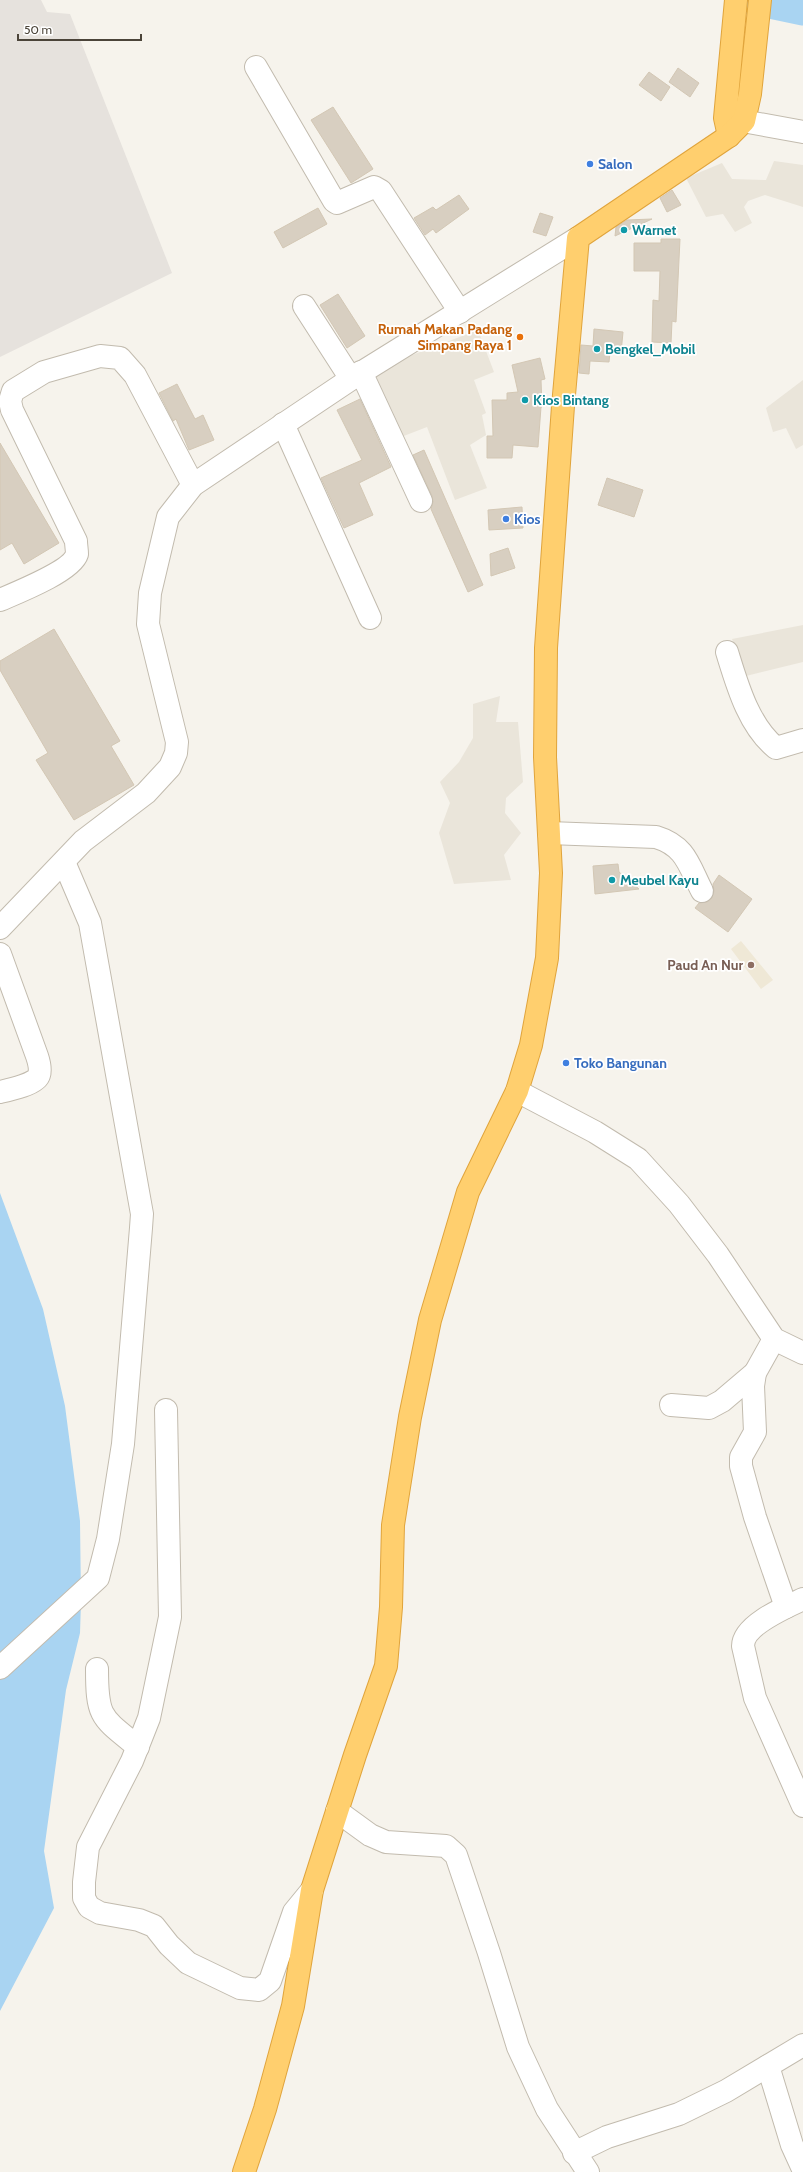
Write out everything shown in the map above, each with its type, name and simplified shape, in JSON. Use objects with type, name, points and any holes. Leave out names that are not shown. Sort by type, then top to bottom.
[{"type":"highway","points":[[733,125],[733,47],[736,0]]},
{"type":"highway","points":[[244,2172],[265,2109],[292,2006],[312,1890],[386,1666],[391,1607],[394,1525],[410,1417],[430,1320],[468,1192],[517,1091],[531,1045],[547,958],[550,873],[545,757],[546,648],[563,406],[578,238],[733,125],[750,94],[760,0]]},
{"type":"street","points":[[256,67],[334,201],[337,202],[374,187],[381,191],[460,312]]},
{"type":"street","points":[[733,125],[803,132]]},
{"type":"street","points":[[0,928],[83,841],[146,793],[170,767],[176,754],[176,742],[148,624],[150,593],[168,517],[193,485],[356,375],[578,238]]},
{"type":"street","points":[[304,306],[356,375],[421,502]]},
{"type":"street","points":[[0,600],[53,574],[71,563],[77,554],[76,541],[12,410],[10,401],[12,391],[44,372],[100,356],[120,358],[135,375],[193,485]]},
{"type":"street","points":[[283,424],[370,618]]},
{"type":"street","points":[[727,652],[737,684],[750,713],[768,741],[776,748],[803,740]]},
{"type":"street","points":[[549,833],[656,837],[670,842],[682,852],[702,891]]},
{"type":"street","points":[[0,1668],[98,1578],[108,1539],[123,1444],[142,1214],[90,923],[64,862]]},
{"type":"street","points":[[0,954],[38,1056],[40,1068],[39,1077],[34,1082],[0,1092]]},
{"type":"street","points":[[517,1091],[595,1132],[638,1159],[679,1204],[714,1249],[774,1339],[803,1353]]},
{"type":"street","points":[[774,1339],[755,1373],[753,1386],[755,1432],[741,1457],[741,1466],[755,1517],[795,1603],[750,1629],[743,1638],[743,1646],[755,1698],[803,1806]]},
{"type":"street","points":[[670,1405],[709,1408],[722,1401],[755,1373]]},
{"type":"street","points":[[166,1410],[171,1612],[149,1718],[138,1747],[88,1847],[84,1898],[89,1907],[100,1913],[139,1920],[154,1926],[169,1945],[188,1963],[240,1988],[259,1990],[270,1981],[294,1912],[312,1890]]},
{"type":"street","points":[[97,1669],[99,1709],[110,1725],[138,1747]]},
{"type":"street","points":[[337,1811],[370,1835],[386,1842],[446,1846],[456,1856],[489,1953],[518,2047],[547,2109],[574,2153],[588,2172]]},
{"type":"street","points":[[574,2153],[607,2137],[679,2114],[726,2091],[803,2045]]},
{"type":"street","points":[[768,2066],[792,2145],[803,2169]]},
{"type":"shaded area","points":[[0,0],[41,0],[47,12],[70,14],[172,273],[0,357]]},
{"type":"shaded area","points":[[774,161],[803,165],[803,207],[765,195],[748,201],[744,207],[752,223],[735,232],[723,214],[706,217],[686,178],[722,163],[732,179],[766,180]]},
{"type":"shaded area","points":[[478,330],[494,372],[474,380],[486,413],[482,415],[486,435],[470,445],[487,488],[455,500],[427,427],[396,439],[370,371]]},
{"type":"shaded area","points":[[803,380],[803,445],[796,449],[786,428],[773,432],[766,408]]},
{"type":"shaded area","points":[[803,625],[803,662],[746,676],[732,639]]},
{"type":"shaded area","points":[[500,696],[496,722],[518,722],[523,782],[506,798],[505,813],[521,833],[504,855],[511,880],[454,884],[439,833],[450,803],[440,782],[459,762],[473,738],[473,704]]},
{"type":"shaded area","name":"Paud An Nur","points":[[741,941],[773,980],[761,989],[731,949]]},
{"type":"water","points":[[0,1193],[43,1309],[65,1406],[80,1521],[81,1601],[80,1633],[66,1690],[44,1851],[54,1908],[0,2011]]},
{"type":"building","points":[[678,68],[699,83],[690,97],[669,82]]},
{"type":"building","points":[[649,72],[670,87],[661,101],[639,85]]},
{"type":"building","points":[[333,107],[373,169],[351,183],[311,120]]},
{"type":"building","points":[[672,190],[681,205],[667,212],[660,198]]},
{"type":"building","points":[[459,195],[469,209],[436,233],[433,229],[425,235],[414,218],[433,207],[436,210]]},
{"type":"building","points":[[318,208],[327,224],[283,248],[274,232]]},
{"type":"building","points":[[540,213],[553,217],[546,236],[533,232]]},
{"type":"building","points":[[652,219],[615,236],[616,227],[627,220]]},
{"type":"building","points":[[661,239],[680,239],[676,322],[672,321],[671,343],[652,342],[653,300],[659,301],[660,271],[634,271],[634,243],[661,243]]},
{"type":"building","points":[[338,294],[365,336],[347,348],[320,305]]},
{"type":"building","name":"Bengkel_Mobil","points":[[594,329],[623,332],[621,353],[610,352],[609,362],[590,361],[589,374],[579,373],[581,345],[593,346]]},
{"type":"building","points":[[540,358],[545,379],[541,380],[542,407],[538,447],[513,445],[512,458],[487,458],[487,436],[493,436],[492,400],[507,400],[507,393],[518,392],[512,365]]},
{"type":"building","points":[[177,384],[195,419],[203,415],[214,440],[189,450],[176,419],[173,421],[159,393]]},
{"type":"building","points":[[360,399],[391,467],[359,483],[373,515],[344,528],[321,478],[362,460],[337,410]]},
{"type":"building","points":[[0,443],[59,543],[24,564],[12,543],[0,550]]},
{"type":"building","points":[[424,450],[483,585],[468,592],[431,509],[433,502],[432,496],[413,455]]},
{"type":"building","points":[[607,478],[643,490],[634,517],[598,505]]},
{"type":"building","name":"Kios","points":[[522,507],[523,528],[489,530],[488,510]]},
{"type":"building","points":[[508,548],[515,568],[491,576],[490,554]]},
{"type":"building","points":[[54,629],[120,741],[111,746],[134,785],[74,820],[36,760],[48,753],[0,670],[0,661]]},
{"type":"building","name":"Meubel Kayu","points":[[618,864],[619,872],[639,889],[595,894],[593,866]]},
{"type":"building","points":[[719,875],[752,899],[728,932],[695,908],[699,903],[707,902],[712,898],[714,891],[713,884]]},
{"type":"waterway","points":[[750,0],[803,11]]},
{"type":"place","name":"Salon","points":[[590,164]]},
{"type":"place","name":"Warnet","points":[[624,230]]},
{"type":"place","name":"Rumah Makan Padang Simpang Raya 1","points":[[520,337]]},
{"type":"place","name":"Bengkel_Mobil","points":[[597,349]]},
{"type":"place","name":"Kios Bintang","points":[[525,400]]},
{"type":"place","name":"Kios","points":[[506,519]]},
{"type":"place","name":"Meubel Kayu","points":[[612,880]]},
{"type":"place","name":"Paud An Nur","points":[[751,965]]},
{"type":"place","name":"Toko Bangunan","points":[[566,1063]]}]
